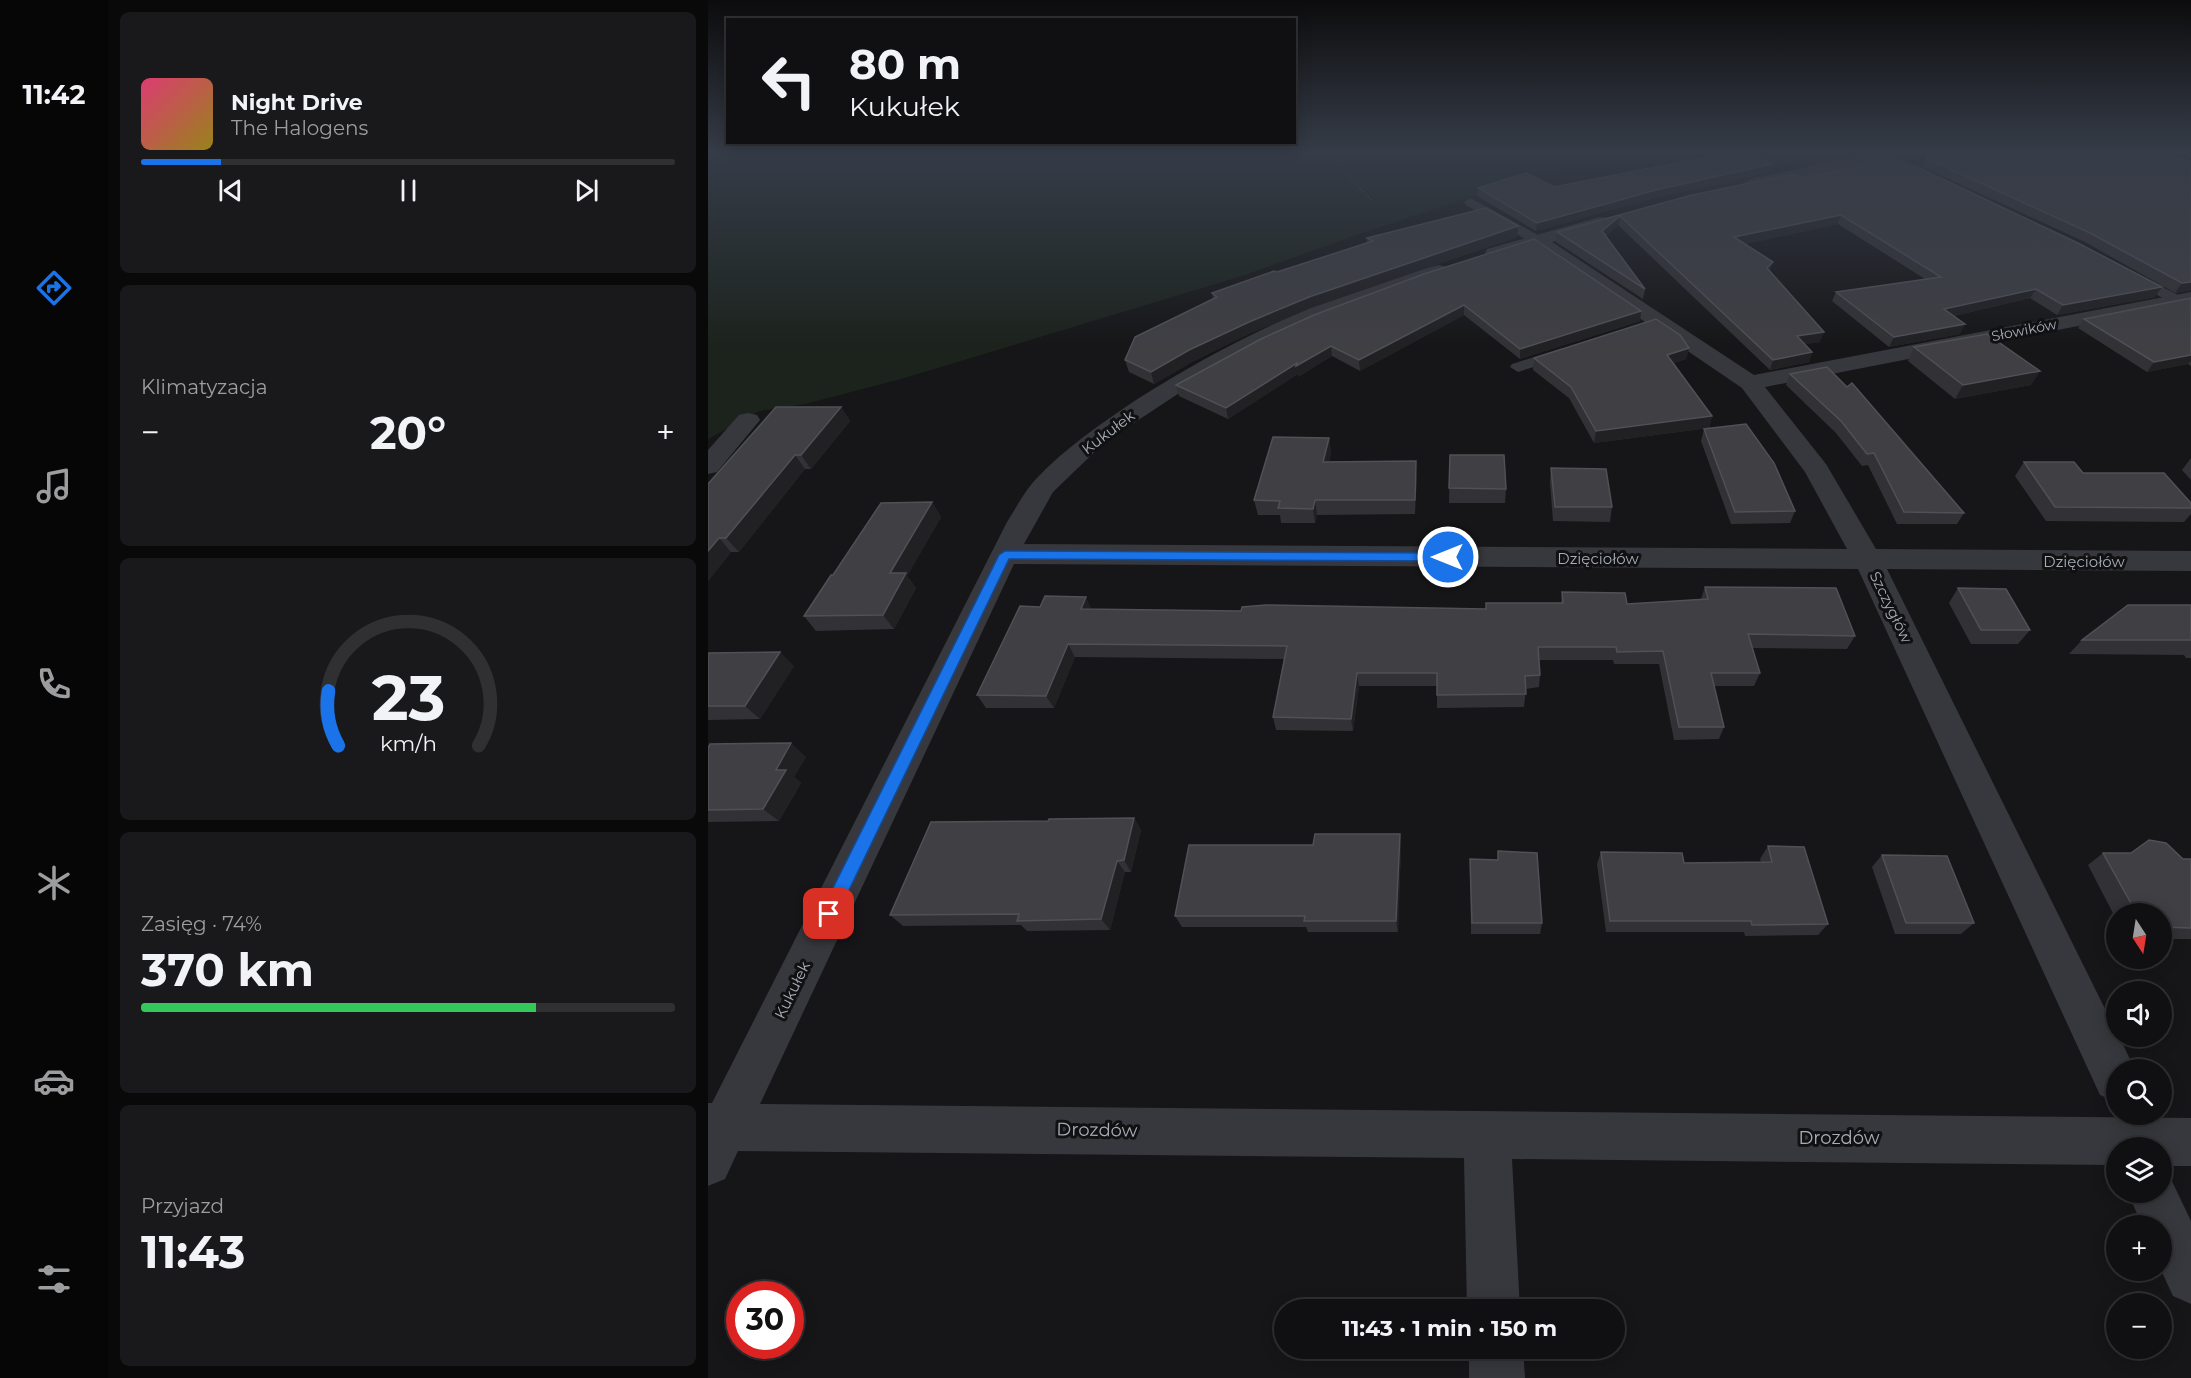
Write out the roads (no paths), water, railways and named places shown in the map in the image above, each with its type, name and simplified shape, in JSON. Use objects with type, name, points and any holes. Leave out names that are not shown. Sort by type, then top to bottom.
[{"type":"street","name":"Kukułek","points":[[714,1139],[1021,522],[1043,488],[1096,436],[1188,377],[1269,335],[1354,299],[1613,218]]},
{"type":"street","name":"Szczygłów","points":[[1537,240],[1750,383],[1817,470],[1868,560],[2106,1059]]},
{"type":"street","name":"Słowików","points":[[1750,383],[2184,299]]},
{"type":"street","points":[[708,465],[748,420]]},
{"type":"street","name":"Dzięciołów","points":[[1005,555],[2191,561]]},
{"type":"street","points":[[1487,1134],[1494,1299]]},
{"type":"street","name":"Drozdów","points":[[714,1139],[1487,1134],[2136,1134],[2191,1142]]},
{"type":"street","points":[[2157,1203],[2191,1278]]},
{"type":"street","points":[[1496,1359],[1497,1378]]},
{"type":"lane","points":[[1497,217],[1537,240]]},
{"type":"lane","points":[[2118,268],[2184,299]]},
{"type":"lane","points":[[1638,329],[1659,322]]},
{"type":"lane","points":[[1518,367],[1583,346]]}]
